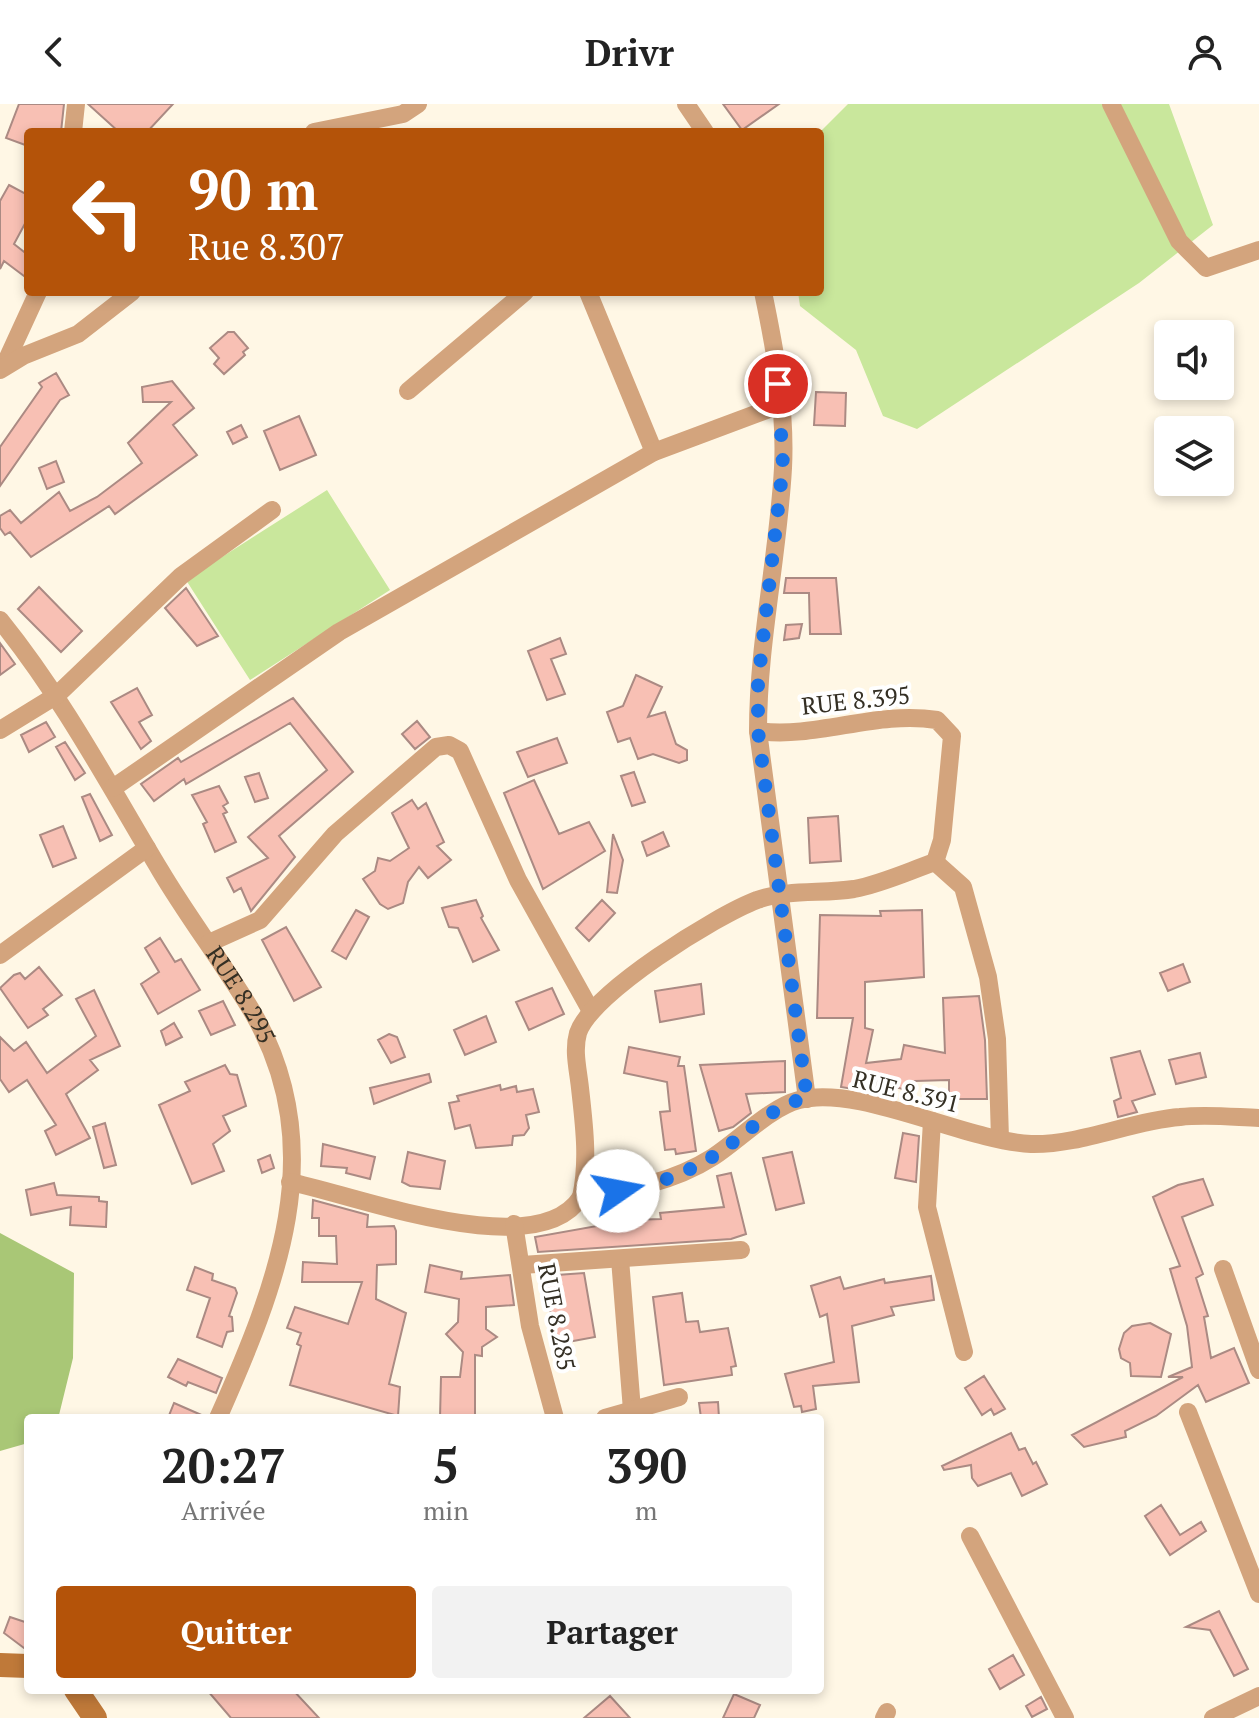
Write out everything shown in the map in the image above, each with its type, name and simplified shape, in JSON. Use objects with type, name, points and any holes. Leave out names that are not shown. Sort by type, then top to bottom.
[{"type":"street","points":[[73,128],[76,104]]},
{"type":"street","points":[[334,128],[403,114],[418,104]]},
{"type":"street","points":[[686,104],[702,128]]},
{"type":"street","points":[[1111,104],[1179,241],[1206,268],[1259,250]]},
{"type":"street","points":[[2,368],[36,296]]},
{"type":"street","points":[[2,368],[78,334],[127,296]]},
{"type":"street","points":[[408,391],[520,296]]},
{"type":"street","points":[[590,296],[654,452]]},
{"type":"street","points":[[764,296],[777,366],[783,465],[758,683],[758,731],[807,1099]]},
{"type":"street","points":[[113,788],[339,632],[654,452],[780,405]]},
{"type":"street","points":[[0,730],[57,695],[181,576],[272,510]]},
{"type":"street","name":"RUE 8.295","points":[[0,620],[57,695],[147,848],[254,1014],[281,1077],[289,1111],[290,1182],[272,1290],[220,1414]]},
{"type":"street","name":"RUE 8.395","points":[[758,731],[782,734],[877,719],[937,720],[952,736],[942,840],[935,862]]},
{"type":"street","points":[[209,943],[260,920],[335,834],[436,747],[449,745],[460,751],[518,880],[591,1011]]},
{"type":"street","points":[[0,955],[147,848]]},
{"type":"street","points":[[581,1197],[586,1177],[585,1145],[575,1056],[579,1032],[591,1011],[618,988],[699,931],[757,900],[779,894],[856,889],[935,862],[963,887],[988,977],[997,1039],[1000,1139]]},
{"type":"street","name":"RUE 8.391","points":[[290,1182],[443,1222],[475,1226],[514,1224],[556,1220],[572,1211],[581,1197],[648,1186],[676,1176],[735,1143],[776,1110],[807,1099],[839,1099],[1031,1144],[1178,1117],[1259,1118]]},
{"type":"street","points":[[932,1121],[927,1207],[964,1352]]},
{"type":"street","name":"RUE 8.285","points":[[514,1224],[530,1326],[554,1414]]},
{"type":"street","points":[[522,1265],[741,1250]]},
{"type":"street","points":[[620,1259],[632,1410]]},
{"type":"street","points":[[1223,1269],[1259,1370]]},
{"type":"street","points":[[618,1414],[679,1397]]},
{"type":"street","points":[[1188,1412],[1259,1594]]},
{"type":"street","points":[[970,1536],[1065,1718]]},
{"type":"street","points":[[0,1665],[24,1666]]},
{"type":"street","points":[[79,1694],[95,1718]]},
{"type":"street","points":[[1213,1718],[1259,1696]]},
{"type":"green space","points":[[848,104],[1169,104],[1213,225],[1139,283],[917,429],[883,416],[856,350],[800,306],[799,296],[824,296],[824,128]]},
{"type":"green space","points":[[327,490],[390,590],[250,680],[186,580]]},
{"type":"green space","points":[[0,1233],[74,1273],[73,1358],[59,1414],[24,1414],[24,1444],[0,1451]]},
{"type":"building","points":[[19,104],[64,104],[61,128],[24,128],[24,145],[6,138]]},
{"type":"building","points":[[88,104],[173,104],[151,128],[115,128]]},
{"type":"building","points":[[723,104],[779,104],[745,128],[741,128]]},
{"type":"building","points":[[9,185],[24,193],[24,225],[14,244],[24,252],[24,276],[4,261],[0,269],[0,201]]},
{"type":"building","points":[[228,332],[234,332],[248,348],[243,352],[245,355],[224,374],[214,364],[219,358],[210,348]]},
{"type":"building","points":[[56,373],[69,395],[60,400],[0,486],[0,447],[42,387],[39,383]]},
{"type":"building","points":[[172,381],[194,408],[173,425],[197,455],[115,514],[109,506],[31,557],[10,532],[5,535],[0,528],[0,516],[10,510],[21,523],[59,492],[70,511],[97,497],[142,463],[128,443],[171,402],[143,402],[142,387]]},
{"type":"building","points":[[816,392],[846,393],[845,426],[814,425]]},
{"type":"building","points":[[299,416],[316,455],[280,470],[264,431]]},
{"type":"building","points":[[241,425],[247,437],[233,444],[227,432]]},
{"type":"building","points":[[56,461],[64,482],[47,489],[39,468]]},
{"type":"building","points":[[786,578],[836,578],[841,634],[810,634],[809,593],[784,593]]},
{"type":"building","points":[[39,587],[82,631],[61,652],[18,609]]},
{"type":"building","points":[[186,588],[218,636],[197,646],[165,608]]},
{"type":"building","points":[[802,624],[799,638],[784,640],[786,625]]},
{"type":"building","points":[[560,638],[566,654],[551,659],[565,694],[547,700],[528,651]]},
{"type":"building","points":[[0,643],[15,664],[0,675]]},
{"type":"building","points":[[636,675],[662,687],[648,717],[665,712],[676,744],[687,750],[687,760],[679,763],[653,754],[638,759],[630,738],[618,742],[607,712],[623,706]]},
{"type":"building","points":[[137,688],[152,715],[139,722],[151,741],[141,749],[111,702]]},
{"type":"building","points":[[293,698],[353,772],[279,836],[295,857],[251,911],[241,888],[234,892],[227,878],[268,858],[248,837],[327,770],[290,723],[186,784],[184,779],[154,801],[141,784],[178,758],[181,762]]},
{"type":"building","points":[[417,721],[430,737],[415,749],[402,734]]},
{"type":"building","points":[[46,722],[55,737],[29,752],[21,735]]},
{"type":"building","points":[[557,738],[567,763],[528,777],[517,752]]},
{"type":"building","points":[[65,742],[85,773],[75,780],[56,747]]},
{"type":"building","points":[[634,772],[645,802],[632,806],[621,776]]},
{"type":"building","points":[[259,773],[268,798],[255,802],[245,777]]},
{"type":"building","points":[[534,780],[559,834],[589,822],[605,851],[543,889],[504,793]]},
{"type":"building","points":[[219,786],[228,803],[223,806],[227,812],[223,814],[236,842],[215,852],[203,824],[207,822],[192,795]]},
{"type":"building","points":[[90,794],[112,835],[100,841],[82,797]]},
{"type":"building","points":[[412,800],[418,809],[426,803],[444,842],[437,846],[451,860],[428,878],[419,867],[408,882],[403,903],[388,909],[380,904],[363,879],[375,871],[378,858],[390,861],[409,848],[392,813]]},
{"type":"building","points":[[838,816],[841,861],[810,863],[808,818]]},
{"type":"building","points":[[63,826],[76,858],[53,867],[40,835]]},
{"type":"building","points":[[663,832],[669,846],[647,856],[642,842]]},
{"type":"building","points":[[613,834],[623,860],[617,893],[607,892]]},
{"type":"building","points":[[476,900],[483,916],[481,918],[499,950],[473,962],[458,928],[449,927],[442,908]]},
{"type":"building","points":[[602,900],[615,913],[589,941],[576,928]]},
{"type":"building","points":[[356,910],[369,917],[346,959],[332,951]]},
{"type":"building","points":[[922,910],[924,977],[865,982],[865,1028],[873,1030],[866,1063],[901,1059],[904,1045],[945,1053],[943,998],[979,996],[985,1040],[987,1099],[949,1099],[949,1080],[915,1081],[906,1090],[877,1082],[876,1090],[871,1092],[841,1087],[853,1018],[817,1018],[820,915],[881,916],[880,911]]},
{"type":"building","points":[[286,927],[321,987],[294,1001],[262,940]]},
{"type":"building","points":[[160,938],[175,962],[181,959],[200,990],[158,1014],[141,984],[159,972],[145,948]]},
{"type":"building","points":[[1183,964],[1190,982],[1168,991],[1160,973]]},
{"type":"building","points":[[39,967],[62,995],[43,1009],[48,1015],[28,1028],[0,988],[14,975],[20,973],[25,979]]},
{"type":"building","points":[[701,984],[704,1014],[660,1022],[655,991]]},
{"type":"building","points":[[552,988],[564,1014],[529,1030],[516,1002]]},
{"type":"building","points":[[94,990],[120,1046],[90,1060],[98,1070],[66,1094],[90,1138],[56,1155],[45,1131],[56,1125],[27,1080],[9,1092],[0,1079],[0,1037],[14,1051],[26,1042],[47,1073],[96,1036],[76,999]]},
{"type":"building","points":[[223,1001],[235,1025],[211,1035],[199,1011]]},
{"type":"building","points":[[486,1016],[496,1042],[465,1055],[454,1030]]},
{"type":"building","points":[[174,1023],[182,1037],[166,1045],[161,1031]]},
{"type":"building","points":[[389,1034],[397,1037],[405,1057],[391,1063],[378,1040]]},
{"type":"building","points":[[629,1047],[680,1057],[678,1066],[684,1066],[696,1151],[676,1154],[675,1149],[665,1150],[660,1112],[670,1111],[667,1082],[624,1073]]},
{"type":"building","points":[[1140,1051],[1155,1094],[1132,1101],[1137,1112],[1118,1117],[1114,1101],[1121,1098],[1111,1058]]},
{"type":"building","points":[[1200,1053],[1206,1077],[1176,1084],[1169,1060]]},
{"type":"building","points":[[785,1061],[785,1092],[746,1094],[751,1113],[733,1127],[719,1131],[700,1065]]},
{"type":"building","points":[[225,1065],[230,1074],[237,1075],[246,1106],[223,1116],[230,1131],[213,1144],[224,1171],[192,1184],[159,1105],[190,1091],[185,1082]]},
{"type":"building","points":[[429,1074],[431,1082],[374,1104],[370,1088]]},
{"type":"building","points":[[500,1085],[501,1090],[516,1086],[517,1092],[533,1089],[539,1112],[526,1115],[529,1128],[524,1135],[513,1136],[512,1145],[476,1148],[470,1125],[455,1129],[449,1103],[459,1101],[457,1096]]},
{"type":"building","points":[[105,1123],[116,1165],[104,1168],[93,1127]]},
{"type":"building","points":[[903,1133],[919,1136],[916,1182],[895,1178]]},
{"type":"building","points":[[323,1144],[375,1157],[370,1179],[346,1173],[347,1168],[321,1166]]},
{"type":"building","points":[[408,1152],[445,1161],[440,1189],[410,1186],[402,1182]]},
{"type":"building","points":[[792,1152],[804,1203],[776,1210],[763,1158]]},
{"type":"building","points":[[270,1155],[274,1168],[262,1173],[258,1160]]},
{"type":"building","points":[[731,1173],[746,1234],[731,1239],[538,1252],[535,1237],[614,1223],[613,1218],[632,1215],[632,1220],[661,1219],[660,1213],[724,1207],[717,1176]]},
{"type":"building","points":[[1203,1179],[1213,1205],[1182,1217],[1203,1274],[1196,1278],[1208,1316],[1204,1317],[1211,1358],[1234,1348],[1249,1383],[1206,1402],[1198,1385],[1156,1416],[1125,1431],[1126,1437],[1084,1447],[1072,1435],[1183,1377],[1168,1377],[1192,1367],[1187,1326],[1170,1269],[1180,1266],[1153,1197],[1178,1185]]},
{"type":"building","points":[[54,1183],[57,1195],[99,1197],[99,1201],[107,1202],[106,1227],[70,1225],[71,1207],[31,1215],[26,1190]]},
{"type":"building","points":[[313,1200],[368,1215],[367,1227],[394,1226],[396,1264],[377,1265],[376,1299],[406,1313],[389,1384],[400,1387],[398,1414],[290,1385],[301,1346],[297,1344],[301,1333],[287,1328],[295,1307],[348,1324],[362,1282],[302,1282],[303,1262],[337,1264],[336,1236],[319,1236],[319,1218],[312,1218]]},
{"type":"building","points":[[430,1265],[462,1272],[461,1279],[510,1275],[514,1305],[486,1307],[486,1329],[497,1337],[482,1347],[482,1356],[475,1355],[475,1414],[440,1414],[441,1377],[460,1377],[463,1352],[446,1334],[458,1322],[459,1299],[425,1292]]},
{"type":"building","points":[[195,1267],[213,1274],[212,1280],[235,1288],[237,1293],[229,1316],[232,1317],[233,1331],[227,1332],[222,1347],[197,1337],[210,1298],[187,1290]]},
{"type":"building","points":[[584,1273],[595,1337],[557,1344],[543,1276]]},
{"type":"building","points":[[931,1276],[934,1300],[891,1307],[894,1315],[852,1326],[859,1382],[813,1386],[816,1409],[802,1412],[801,1406],[794,1407],[785,1374],[834,1362],[827,1314],[820,1317],[811,1286],[840,1277],[844,1289],[884,1279],[885,1283]]},
{"type":"building","points":[[682,1293],[686,1322],[698,1321],[700,1332],[728,1328],[736,1366],[731,1367],[732,1375],[664,1385],[653,1297]]},
{"type":"building","points":[[1150,1323],[1171,1334],[1161,1377],[1131,1376],[1130,1363],[1121,1358],[1119,1349],[1124,1333],[1132,1326]]},
{"type":"building","points":[[178,1359],[222,1378],[216,1393],[188,1382],[186,1386],[168,1377]]},
{"type":"building","points":[[984,1376],[1005,1409],[994,1415],[991,1409],[982,1415],[965,1388]]},
{"type":"building","points":[[718,1402],[719,1414],[700,1414],[699,1403]]},
{"type":"building","points":[[174,1403],[199,1414],[170,1414]]},
{"type":"building","points":[[1011,1433],[1019,1450],[1025,1448],[1033,1464],[1036,1462],[1047,1484],[1022,1496],[1011,1473],[978,1486],[972,1478],[971,1465],[944,1470],[942,1466]]},
{"type":"building","points":[[1161,1505],[1180,1535],[1201,1522],[1206,1531],[1170,1555],[1145,1516]]},
{"type":"building","points":[[1219,1611],[1248,1669],[1234,1676],[1210,1630],[1186,1627]]},
{"type":"building","points":[[10,1617],[24,1622],[24,1648],[4,1633]]},
{"type":"building","points":[[1013,1655],[1024,1675],[1000,1689],[989,1669]]},
{"type":"building","points":[[210,1694],[297,1694],[319,1718],[231,1718]]},
{"type":"building","points":[[734,1694],[760,1705],[754,1718],[723,1718]]},
{"type":"building","points":[[610,1696],[630,1718],[584,1718]]},
{"type":"building","points":[[1041,1697],[1047,1709],[1032,1717],[1026,1706]]},
{"type":"route","points":[[618,1191],[648,1186],[676,1176],[710,1159],[776,1110],[807,1099],[758,731],[758,683],[783,465],[778,384]]}]
